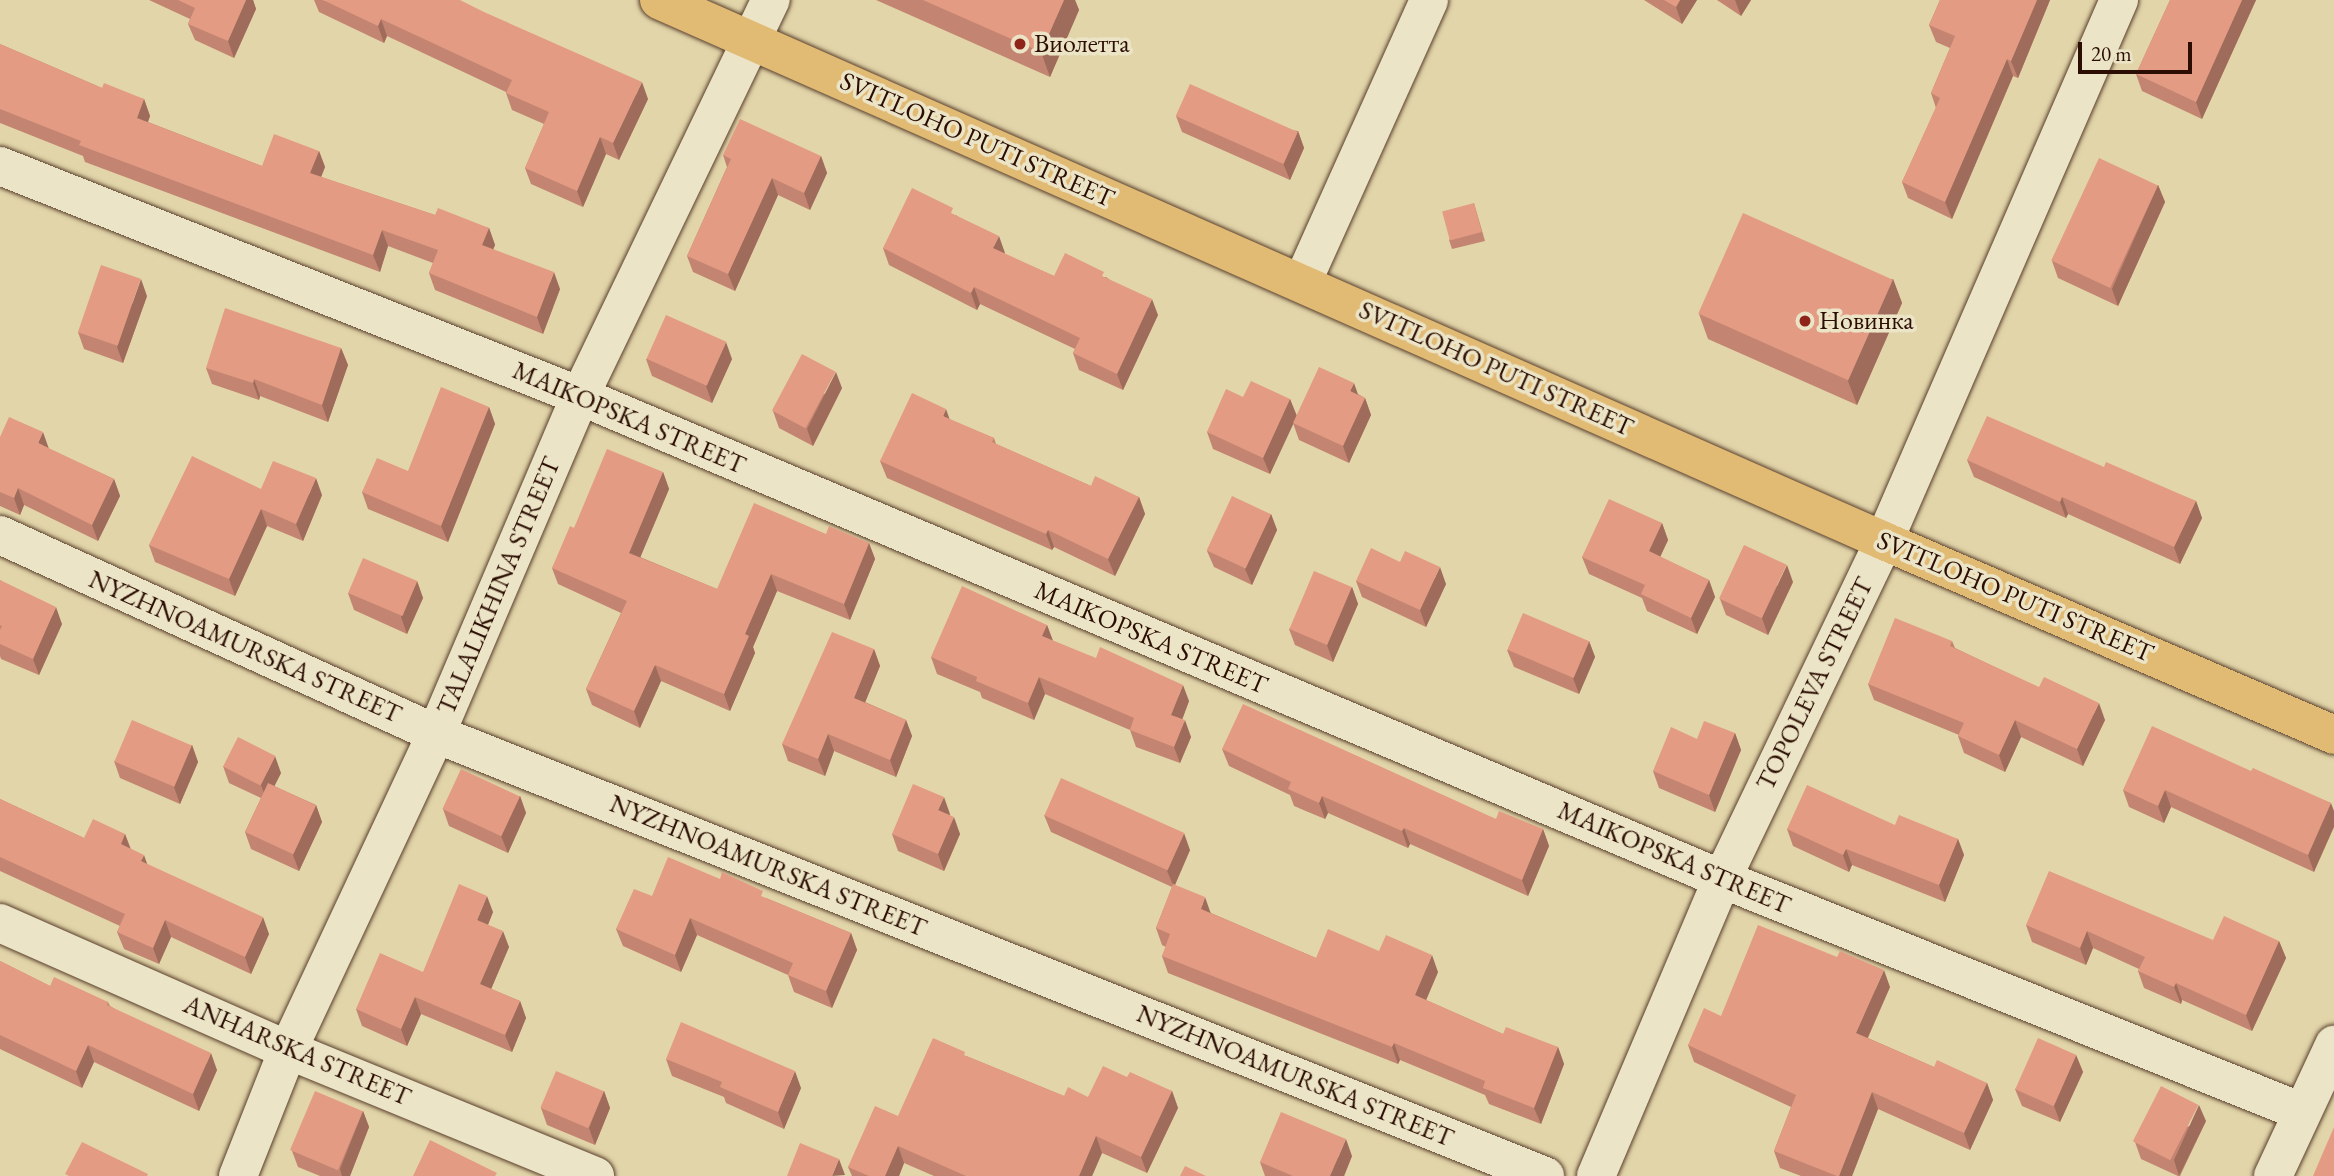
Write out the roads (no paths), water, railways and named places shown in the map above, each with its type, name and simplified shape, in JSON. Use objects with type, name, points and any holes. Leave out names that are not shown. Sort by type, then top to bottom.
[{"type":"main road","name":"SVITLOHO PUTI STREET","points":[[659,0],[1884,541],[2334,735]]},
{"type":"street","name":"TALALIKHINA STREET","points":[[238,1176],[288,1049],[436,734],[580,396],[771,0]]},
{"type":"street","points":[[1302,284],[1429,0]]},
{"type":"street","name":"TOPOLEVA STREET","points":[[1596,1176],[1722,879],[1884,541],[2119,0]]},
{"type":"street","name":"MAIKOPSKA STREET","points":[[0,166],[580,396],[1722,879],[2302,1112]]},
{"type":"street","name":"NYZHNOAMURSKA STREET","points":[[0,535],[436,734],[1545,1176]]},
{"type":"street","name":"ANHARSKA STREET","points":[[0,923],[288,1049],[595,1176]]},
{"type":"street","points":[[2273,1176],[2334,1045]]},
{"type":"place","name":"Виолетта","points":[[1020,44]]},
{"type":"place","name":"Новинка","points":[[1805,321]]}]
